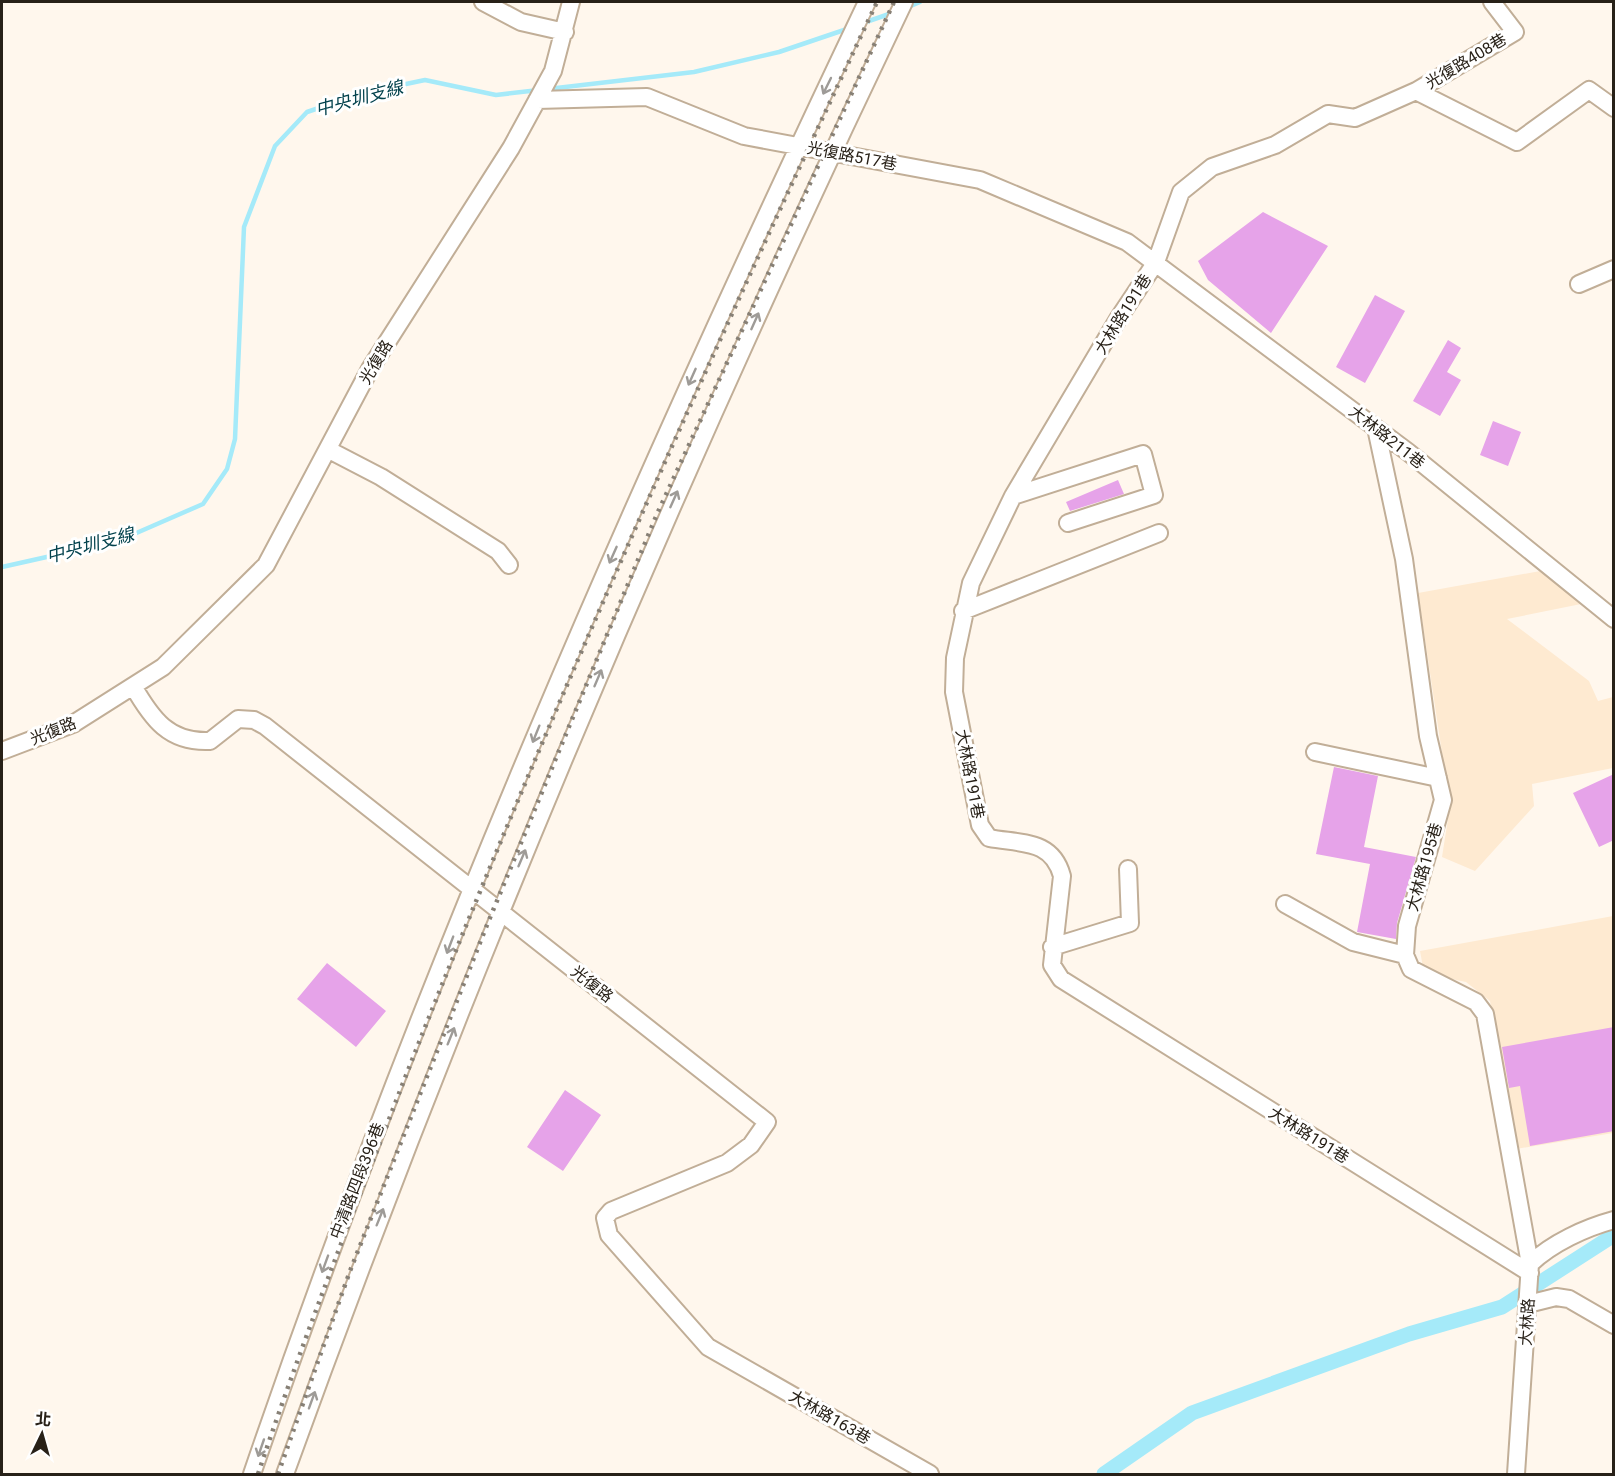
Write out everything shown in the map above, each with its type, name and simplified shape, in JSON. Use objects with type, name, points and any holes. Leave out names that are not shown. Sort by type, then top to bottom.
[{"type":"street","points":[[483,2],[521,22],[565,32]]},
{"type":"street","name":"光復路","points":[[2,751],[74,724],[163,668],[266,565],[370,369],[511,148],[553,71],[571,2]]},
{"type":"street","name":"中清路四段396巷","points":[[252,1474],[326,1261],[471,891],[562,671],[798,146],[867,2]]},
{"type":"street","name":"光復路408巷","points":[[1416,91],[1515,32],[1492,2]]},
{"type":"street","name":"中清路四段396巷","points":[[285,1474],[357,1275],[500,912],[666,518],[901,7]]},
{"type":"street","points":[[1416,91],[1517,142],[1589,90],[1614,108]]},
{"type":"street","name":"大林路191巷","points":[[1416,91],[1355,118],[1328,114],[1275,146],[1212,167],[1181,192],[1156,262],[1118,319],[1013,496],[971,583],[963,611],[955,658],[954,692],[980,825],[989,838],[1046,848],[1059,862],[1062,876],[1052,947],[1052,965],[1061,979],[1530,1271]]},
{"type":"street","name":"光復路517巷","points":[[537,100],[647,97],[744,136],[980,180],[1127,242],[1156,262]]},
{"type":"street","name":"大林路211巷","points":[[1156,262],[1376,428],[1614,619]]},
{"type":"street","points":[[1579,285],[1614,269]]},
{"type":"street","name":"大林路195巷","points":[[1376,428],[1404,559],[1428,736],[1443,800],[1407,927],[1405,955]]},
{"type":"street","points":[[328,450],[381,477],[498,551],[509,565]]},
{"type":"street","points":[[1013,496],[1143,454],[1154,495],[1068,523]]},
{"type":"street","points":[[963,611],[1159,533]]},
{"type":"street","name":"光復路","points":[[133,686],[148,712],[164,730],[188,740],[210,741],[238,719],[254,720],[265,726],[471,891],[767,1122],[751,1145],[727,1163],[611,1211],[605,1218],[609,1235],[708,1347]]},
{"type":"street","points":[[1315,752],[1438,778]]},
{"type":"street","points":[[1052,947],[1130,923],[1128,869]]},
{"type":"street","points":[[1286,904],[1353,942],[1405,955],[1411,969],[1476,1002],[1485,1014],[1530,1271]]},
{"type":"street","points":[[1530,1271],[1539,1255],[1593,1226],[1614,1220]]},
{"type":"street","name":"大林路","points":[[1516,1474],[1530,1271]]},
{"type":"street","points":[[1528,1304],[1556,1297],[1569,1299],[1614,1325]]},
{"type":"street","name":"大林路163巷","points":[[708,1347],[930,1474]]},
{"type":"shaded area","points":[[1546,570],[1586,603],[1507,619],[1589,681],[1598,701],[1613,697],[1613,768],[1532,784],[1534,806],[1475,871],[1442,857],[1450,806],[1418,593]]},
{"type":"shaded area","points":[[1613,916],[1613,1133],[1516,1149],[1490,1001],[1466,982],[1433,975],[1423,967],[1420,951]]},
{"type":"building","points":[[1263,212],[1328,246],[1271,333],[1208,280],[1198,261]]},
{"type":"building","points":[[1375,295],[1405,311],[1365,383],[1336,367]]},
{"type":"building","points":[[1448,340],[1461,348],[1447,372],[1461,380],[1440,416],[1413,401]]},
{"type":"building","points":[[1493,421],[1521,432],[1508,466],[1480,455]]},
{"type":"building","points":[[1118,480],[1124,494],[1070,511],[1066,502]]},
{"type":"building","points":[[1334,767],[1378,776],[1364,847],[1416,857],[1397,923],[1396,939],[1357,932],[1370,864],[1316,854]]},
{"type":"building","points":[[1614,774],[1614,840],[1599,847],[1573,793]]},
{"type":"building","points":[[327,963],[386,1011],[356,1047],[297,999]]},
{"type":"building","points":[[1614,1027],[1614,1131],[1530,1146],[1520,1086],[1509,1088],[1502,1047]]},
{"type":"building","points":[[565,1090],[601,1115],[563,1171],[527,1147]]},
{"type":"waterway","name":"中央圳支線","points":[[906,8],[920,2]]},
{"type":"waterway","name":"中央圳支線","points":[[863,23],[895,12]]},
{"type":"waterway","name":"中央圳支線","points":[[548,89],[694,72],[779,52],[850,28]]},
{"type":"waterway","name":"中央圳支線","points":[[2,567],[118,541],[203,504],[227,469],[235,439],[244,227],[275,146],[307,112],[363,93],[425,80],[496,95],[539,90]]},
{"type":"waterway","points":[[1104,1474],[1192,1413],[1409,1334],[1502,1307],[1614,1235]]},
{"type":"railway","points":[[258,1474],[365,1180],[514,809],[691,404],[877,2]]},
{"type":"railway","points":[[278,1474],[350,1271],[487,925],[657,514],[894,2]]}]
